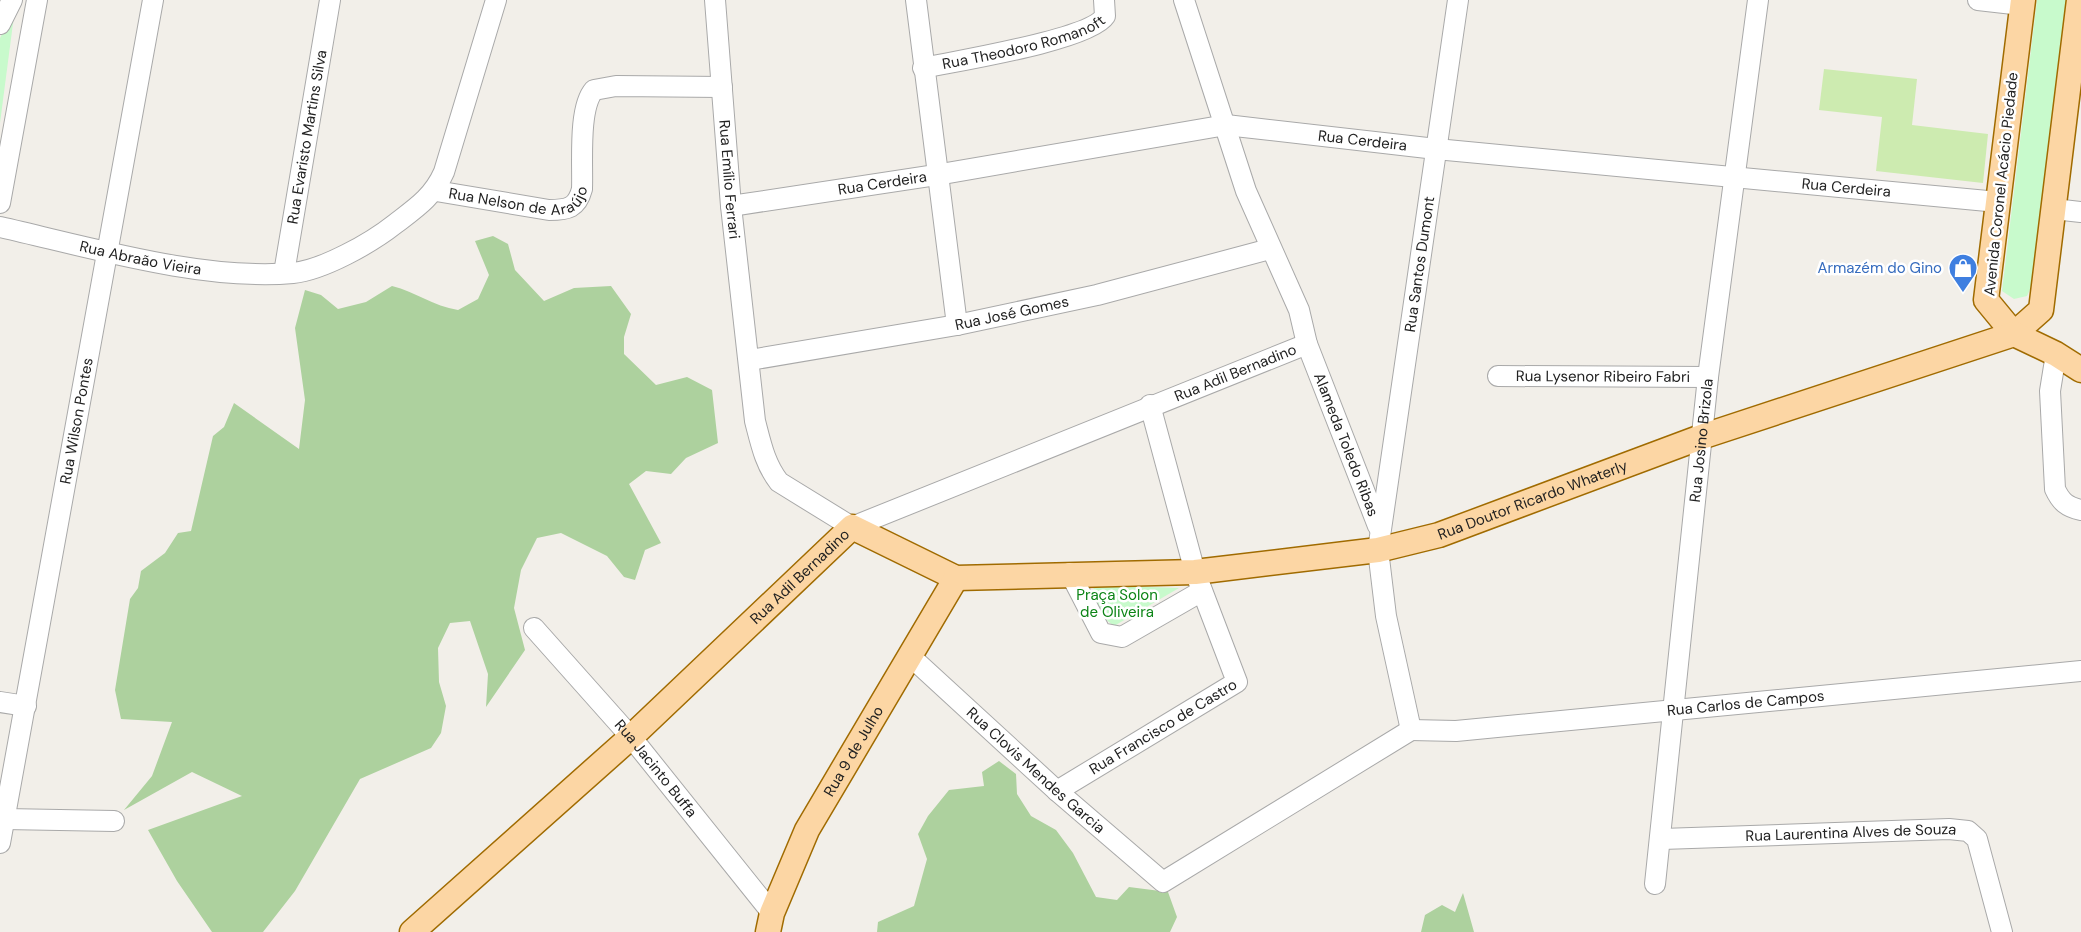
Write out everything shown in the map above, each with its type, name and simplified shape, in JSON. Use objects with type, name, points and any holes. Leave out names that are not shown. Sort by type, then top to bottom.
[{"type":"main road","name":"Avenida Coronel Acácio Piedade","points":[[2014,334],[1986,300],[2022,3]]},
{"type":"main road","points":[[2079,9],[2041,310],[2014,334],[2056,354],[2081,370]]},
{"type":"main road","name":"Rua Doutor Ricardo Whaterly","points":[[956,578],[1070,573],[1199,581],[1378,539],[1439,535],[1704,436],[2014,334]]},
{"type":"main road","points":[[852,526],[956,578]]},
{"type":"main road","name":"Rua Adil Bernadino","points":[[412,932],[631,737],[852,526]]},
{"type":"main road","name":"Rua 9 de Julho","points":[[770,923],[807,830],[956,578]]},
{"type":"street","points":[[0,24],[12,0]]},
{"type":"street","points":[[0,203],[38,0]]},
{"type":"street","name":"Rua Wilson Pontes","points":[[0,843],[153,0]]},
{"type":"street","name":"Rua Evaristo Martins Silva","points":[[284,273],[330,0]]},
{"type":"street","points":[[436,191],[444,172],[496,0]]},
{"type":"street","name":"Rua Emílio Ferrari","points":[[715,0],[731,206],[750,360],[755,422],[770,471],[779,482],[852,526]]},
{"type":"street","points":[[916,0],[922,68],[957,326]]},
{"type":"street","name":"Rua Theodoro Romanoft","points":[[922,68],[1011,50],[1092,28],[1105,16],[1104,0]]},
{"type":"street","name":"Alameda Toledo Ribas","points":[[1184,0],[1246,191],[1299,310],[1307,344],[1378,539],[1386,616],[1412,730]]},
{"type":"street","name":"Rua Santos Dumont","points":[[1378,539],[1458,0]]},
{"type":"street","name":"Rua Josino Brizola","points":[[1655,884],[1662,839],[1704,436],[1708,377],[1758,0]]},
{"type":"street","points":[[1978,0],[2022,3]]},
{"type":"street","name":"Rua Nelson de Araújo","points":[[436,191],[549,210],[566,210],[574,207],[582,189],[585,111],[588,96],[594,90],[616,86],[722,87]]},
{"type":"street","name":"Rua Cerdeira","points":[[731,206],[936,175],[1226,125],[1436,149],[1998,202]]},
{"type":"street","name":"Rua Abraão Vieira","points":[[0,227],[108,252],[227,274],[295,273],[343,256],[378,238],[436,191]]},
{"type":"street","points":[[2054,208],[2081,212]]},
{"type":"street","name":"Rua José Gomes","points":[[750,360],[957,326],[1098,295],[1270,249]]},
{"type":"street","name":"Rua Adil Bernadino","points":[[852,526],[1307,344]]},
{"type":"street","points":[[2056,354],[2050,391],[2055,489],[2060,500],[2069,508],[2081,510]]},
{"type":"street","name":"Rua Lysenor Ribeiro Fabri","points":[[1498,376],[1708,377]]},
{"type":"street","name":"Rua Francisco de Castro","points":[[1057,791],[1237,682],[1199,581],[1150,405]]},
{"type":"street","points":[[1070,573],[1101,633],[1122,637],[1199,581]]},
{"type":"street","name":"Rua Jacinto Buffa","points":[[534,628],[631,737],[770,923]]},
{"type":"street","name":"Rua Clovis Mendes Garcia","points":[[910,656],[1057,791],[1163,882],[1412,730]]},
{"type":"street","name":"Rua Carlos de Campos","points":[[1412,730],[1456,731],[2081,671]]},
{"type":"street","points":[[0,702],[26,706]]},
{"type":"street","points":[[5,819],[114,821]]},
{"type":"street","name":"Rua Laurentina Alves de Souza","points":[[1662,839],[1923,829],[1968,831],[1977,839],[2002,932]]},
{"type":"green space","points":[[2037,0],[2068,0],[2033,283],[2027,296],[2014,299],[2002,291]]},
{"type":"green space","points":[[15,8],[0,123],[0,38]]},
{"type":"green space","points":[[1824,69],[1917,79],[1912,125],[1988,134],[1983,183],[1876,171],[1882,117],[1819,110]]},
{"type":"green space","points":[[493,236],[508,244],[515,270],[544,301],[574,288],[611,286],[631,314],[624,337],[624,354],[656,385],[687,377],[712,390],[718,443],[686,458],[671,474],[646,471],[629,484],[661,543],[645,550],[635,580],[624,577],[607,556],[561,533],[537,538],[521,570],[514,608],[525,650],[486,707],[488,674],[470,621],[450,623],[438,648],[439,682],[446,706],[441,733],[431,748],[360,779],[295,891],[263,932],[212,932],[177,881],[148,830],[242,796],[192,772],[124,810],[152,776],[172,722],[121,719],[115,690],[130,599],[138,588],[141,571],[165,553],[178,533],[191,531],[213,436],[224,427],[234,403],[299,449],[305,400],[295,328],[305,290],[321,295],[338,309],[366,302],[392,286],[458,310],[478,299],[489,275],[475,241]]},
{"type":"green space","name":"Praça Solon de Oliveira","points":[[1093,585],[1179,588],[1114,626],[1099,608]]},
{"type":"green space","points":[[999,761],[1016,774],[1017,794],[1031,816],[1056,830],[1073,853],[1096,897],[1117,900],[1129,887],[1168,892],[1177,917],[1170,932],[877,932],[878,922],[914,906],[927,859],[918,834],[928,816],[949,790],[984,786],[982,772]]},
{"type":"green space","points":[[1463,893],[1474,932],[1421,932],[1425,915],[1442,905],[1455,912]]},
{"type":"place","name":"Armazém do Gino","points":[[1963,294]]}]
